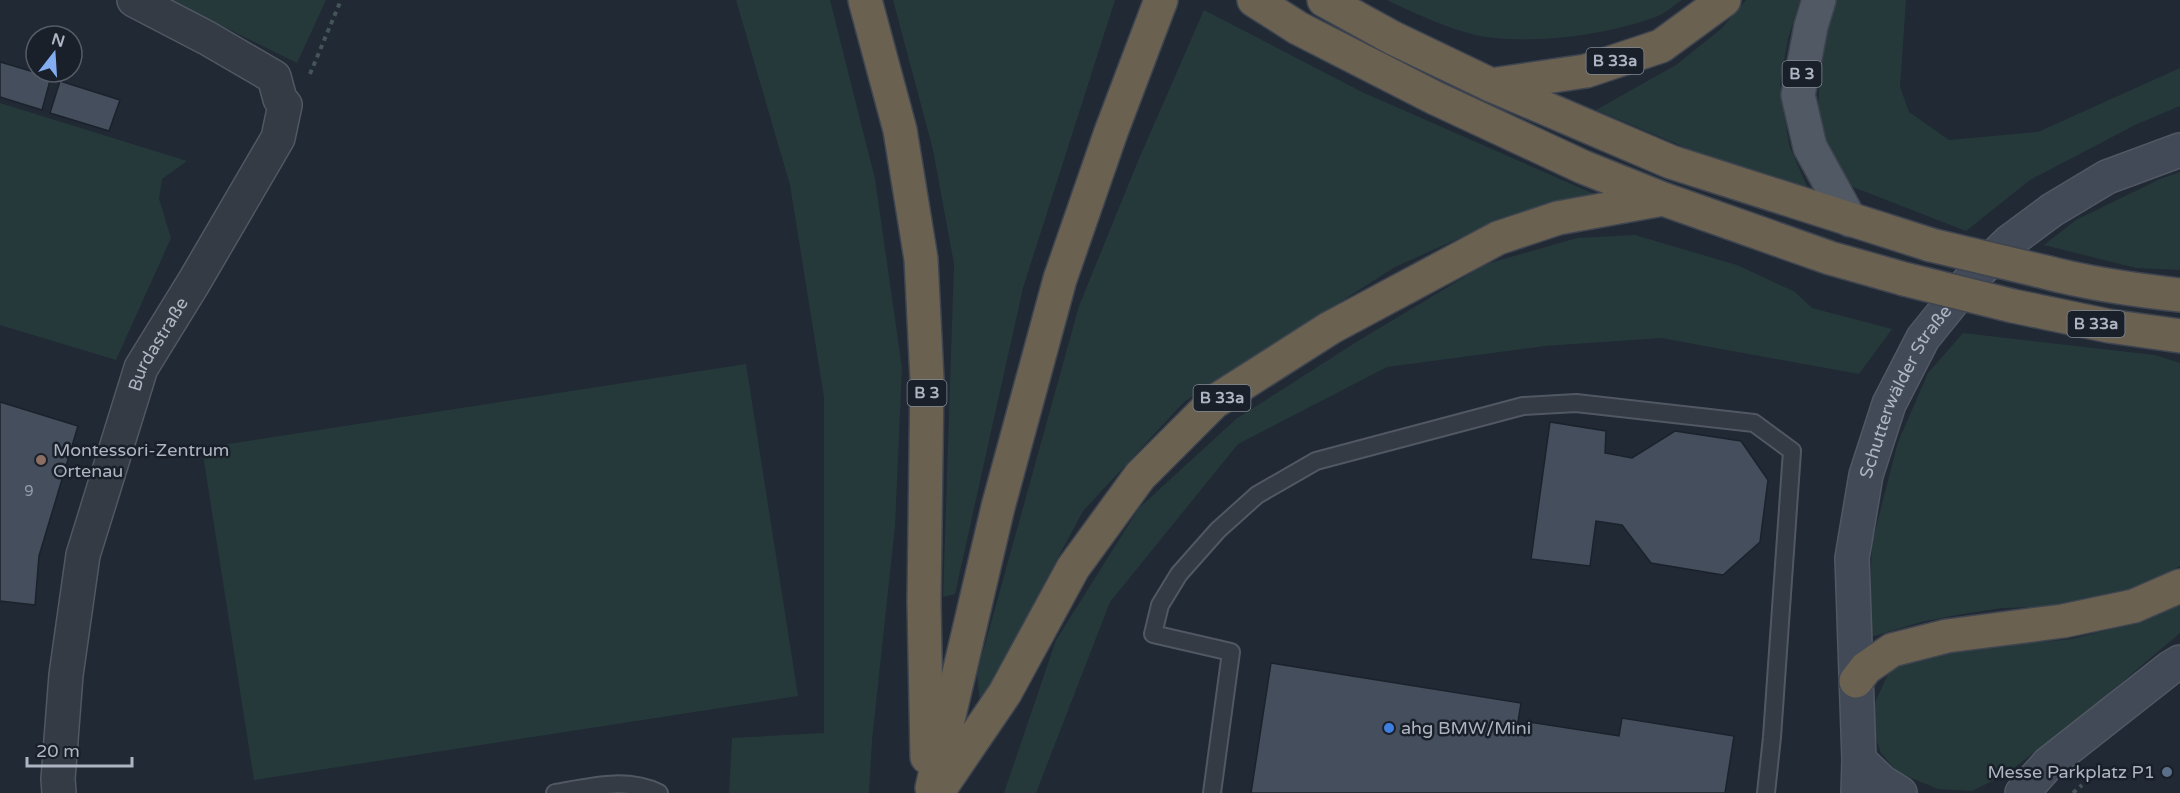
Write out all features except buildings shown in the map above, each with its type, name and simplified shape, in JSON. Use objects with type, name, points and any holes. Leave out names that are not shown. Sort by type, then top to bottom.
[{"type":"highway","name":"B 3","points":[[865,0],[900,130],[921,259],[927,379],[924,602],[929,793]]},
{"type":"highway","name":"B 3","points":[[929,793],[998,507],[1060,279],[1111,132],[1161,0]]},
{"type":"highway","name":"B 33a","points":[[1254,0],[1298,28],[1436,98],[1551,152],[1664,199],[1830,258],[1904,279],[2013,306],[2109,326],[2180,336]]},
{"type":"highway","name":"B 33a","points":[[1324,0],[1393,38],[1491,85],[1671,162],[1931,245],[2087,283],[2127,290],[2180,295]]},
{"type":"highway","name":"B 33a","points":[[1491,85],[1586,71],[1661,46],[1724,0]]},
{"type":"highway","name":"B 33a","points":[[937,793],[1005,693],[1073,568],[1140,476],[1214,402],[1330,328],[1498,238],[1558,218],[1664,199]]},
{"type":"highway","points":[[1856,681],[1866,668],[1892,650],[1947,636],[2063,621],[2134,606],[2180,586]]},
{"type":"main road","name":"B 3","points":[[1819,0],[1811,26],[1798,94],[1810,147],[1850,220]]},
{"type":"main road","name":"Schutterwälder Straße","points":[[1858,793],[1859,760],[1852,558],[1866,475],[1889,404],[1923,338],[1970,280],[2009,242],[2052,210],[2107,177],[2180,150]]},
{"type":"main road","points":[[2022,793],[2048,764],[2177,662]]},
{"type":"main road","points":[[1859,760],[1882,782],[1900,793]]},
{"type":"street","name":"Burdastraße","points":[[59,793],[58,779],[66,675],[83,555],[141,368],[278,138],[285,105],[280,99],[274,77],[207,38],[134,0]]},
{"type":"lane","points":[[1212,793],[1231,652],[1153,634],[1160,605],[1179,574],[1218,530],[1257,495],[1316,461],[1523,406],[1576,403],[1754,423],[1792,452],[1766,793]]},
{"type":"lane","points":[[555,793],[625,783],[658,793]]},
{"type":"path","points":[[280,99],[298,90],[310,75],[341,0]]},
{"type":"shaded area","points":[[169,0],[326,0],[297,63]]},
{"type":"shaded area","points":[[736,0],[830,0],[875,179],[902,368],[895,526],[872,740],[869,793],[729,793],[732,738],[824,733],[824,397],[790,185]]},
{"type":"shaded area","points":[[893,0],[1115,0],[1023,288],[955,594],[943,597],[954,264],[933,150]]},
{"type":"shaded area","points":[[1387,0],[1682,0],[1658,16],[1616,29],[1572,36],[1506,39],[1486,37],[1449,27]]},
{"type":"shaded area","points":[[1746,0],[1800,0],[1788,39],[1780,84],[1789,145],[1809,191],[1732,167],[1596,110],[1676,65],[1721,29]]},
{"type":"shaded area","points":[[1836,0],[1906,0],[1900,87],[1909,112],[1949,140],[2038,132],[2180,68],[2180,106],[2135,125],[2030,180],[1966,231],[1853,187],[1828,151],[1818,107],[1822,49]]},
{"type":"shaded area","points":[[1204,10],[1362,92],[1610,201],[1493,223],[1395,267],[1184,402],[1083,511],[980,703],[977,673],[1079,306],[1138,161]]},
{"type":"shaded area","points":[[0,103],[187,161],[162,179],[159,199],[171,238],[116,360],[0,325]]},
{"type":"shaded area","points":[[2180,172],[2180,270],[2136,268],[2044,245],[2076,220],[2160,179]]},
{"type":"shaded area","points":[[1635,235],[1737,265],[1795,292],[1812,308],[1892,329],[1859,374],[1661,338],[1545,346],[1387,367],[1238,444],[1110,602],[1036,793],[1004,793],[1056,640],[1139,508],[1236,419],[1358,341],[1486,264],[1577,238]]},
{"type":"shaded area","points":[[1963,333],[2155,355],[2180,363],[2180,566],[2140,588],[2062,606],[2002,608],[1957,615],[1921,622],[1868,638],[1872,543],[1898,442],[1928,373]]},
{"type":"shaded area","points":[[746,364],[798,696],[254,780],[202,448]]},
{"type":"shaded area","points":[[2180,605],[2180,633],[2088,711],[2006,774],[1972,791],[1938,789],[1897,772],[1881,753],[1871,723],[1876,700],[1889,672],[1905,656],[2072,639],[2149,619]]},
{"type":"place","name":"Montessori-Zentrum Ortenau","points":[[41,460]]},
{"type":"place","name":"ahg BMW/Mini","points":[[1389,728]]},
{"type":"place","name":"Messe Parkplatz P1","points":[[2167,772]]}]
